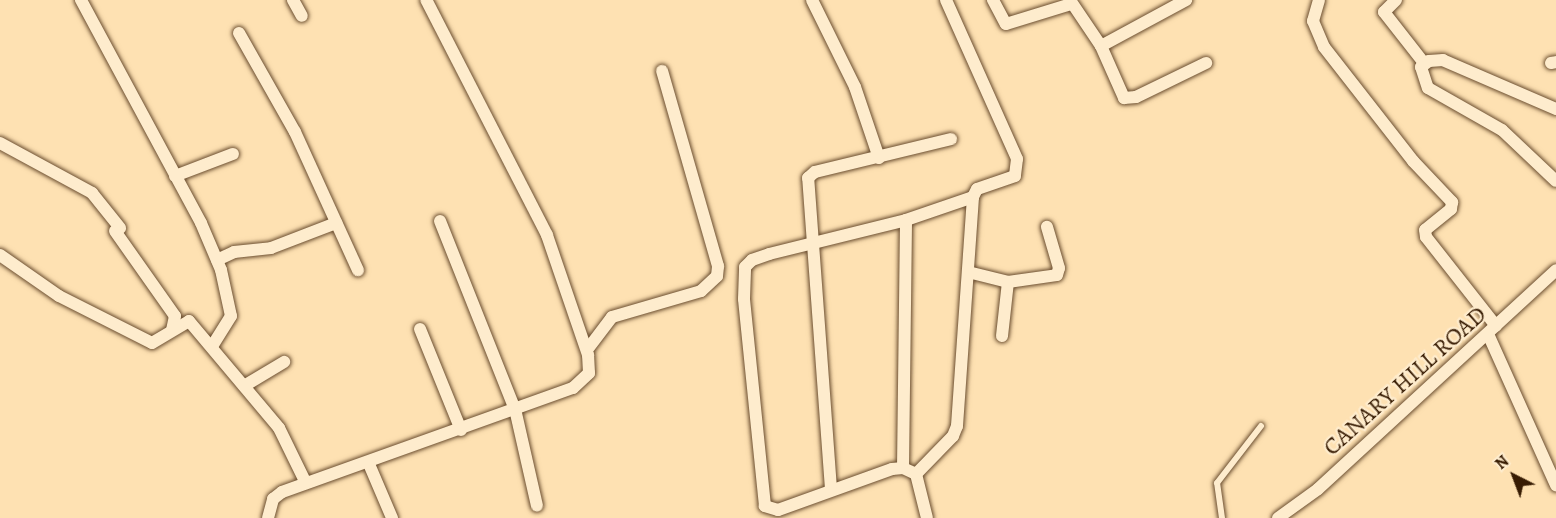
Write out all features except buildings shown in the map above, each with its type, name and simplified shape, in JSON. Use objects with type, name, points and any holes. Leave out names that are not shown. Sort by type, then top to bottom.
[{"type":"street","points":[[81,0],[217,260],[231,316],[212,347]]},
{"type":"street","points":[[293,0],[302,16]]},
{"type":"street","points":[[268,518],[277,495],[306,483],[369,464],[582,384],[589,373],[586,350],[547,235],[426,0]]},
{"type":"street","points":[[812,0],[855,87],[879,158]]},
{"type":"street","points":[[916,474],[953,436],[957,426],[973,197],[976,189],[1016,176],[1017,159],[946,0]]},
{"type":"street","points":[[993,0],[1006,24],[1071,2],[1101,46],[1121,96],[1128,99],[1206,63]]},
{"type":"street","points":[[1101,46],[1186,0]]},
{"type":"street","points":[[1319,0],[1312,21],[1324,47],[1413,161],[1452,202],[1451,209],[1425,230],[1426,237],[1492,330],[1556,485]]},
{"type":"street","points":[[1396,0],[1384,12],[1424,63]]},
{"type":"street","points":[[239,33],[295,132],[358,270]]},
{"type":"street","points":[[1424,63],[1443,60],[1556,109]]},
{"type":"street","points":[[1424,63],[1421,73],[1428,88],[1502,130],[1556,181]]},
{"type":"street","points":[[586,350],[612,317],[701,291],[717,276],[718,266],[662,71]]},
{"type":"street","points":[[831,489],[810,176],[951,139]]},
{"type":"street","points":[[0,143],[92,193],[175,316],[172,330]]},
{"type":"street","points":[[175,176],[233,154]]},
{"type":"street","points":[[916,474],[903,468],[831,489],[778,510],[768,509],[763,502],[744,299],[744,270],[749,262],[782,250],[814,245],[906,220],[973,197]]},
{"type":"street","points":[[903,468],[906,220]]},
{"type":"street","points":[[440,221],[515,409],[537,506]]},
{"type":"street","points":[[217,260],[234,252],[271,248],[336,223]]},
{"type":"street","points":[[968,272],[1008,282],[1059,273],[1047,227]]},
{"type":"street","points":[[0,255],[59,296],[150,343],[156,343],[172,330],[189,321],[279,428],[306,483]]},
{"type":"street","name":"CANARY HILL ROAD","points":[[1278,518],[1318,489],[1556,270]]},
{"type":"street","points":[[1002,336],[1008,282]]},
{"type":"street","points":[[420,329],[461,430]]},
{"type":"street","points":[[244,386],[284,363]]},
{"type":"street","points":[[369,464],[392,518]]},
{"type":"street","points":[[916,474],[927,518]]},
{"type":"lane","points":[[1222,518],[1217,483],[1261,426]]}]
